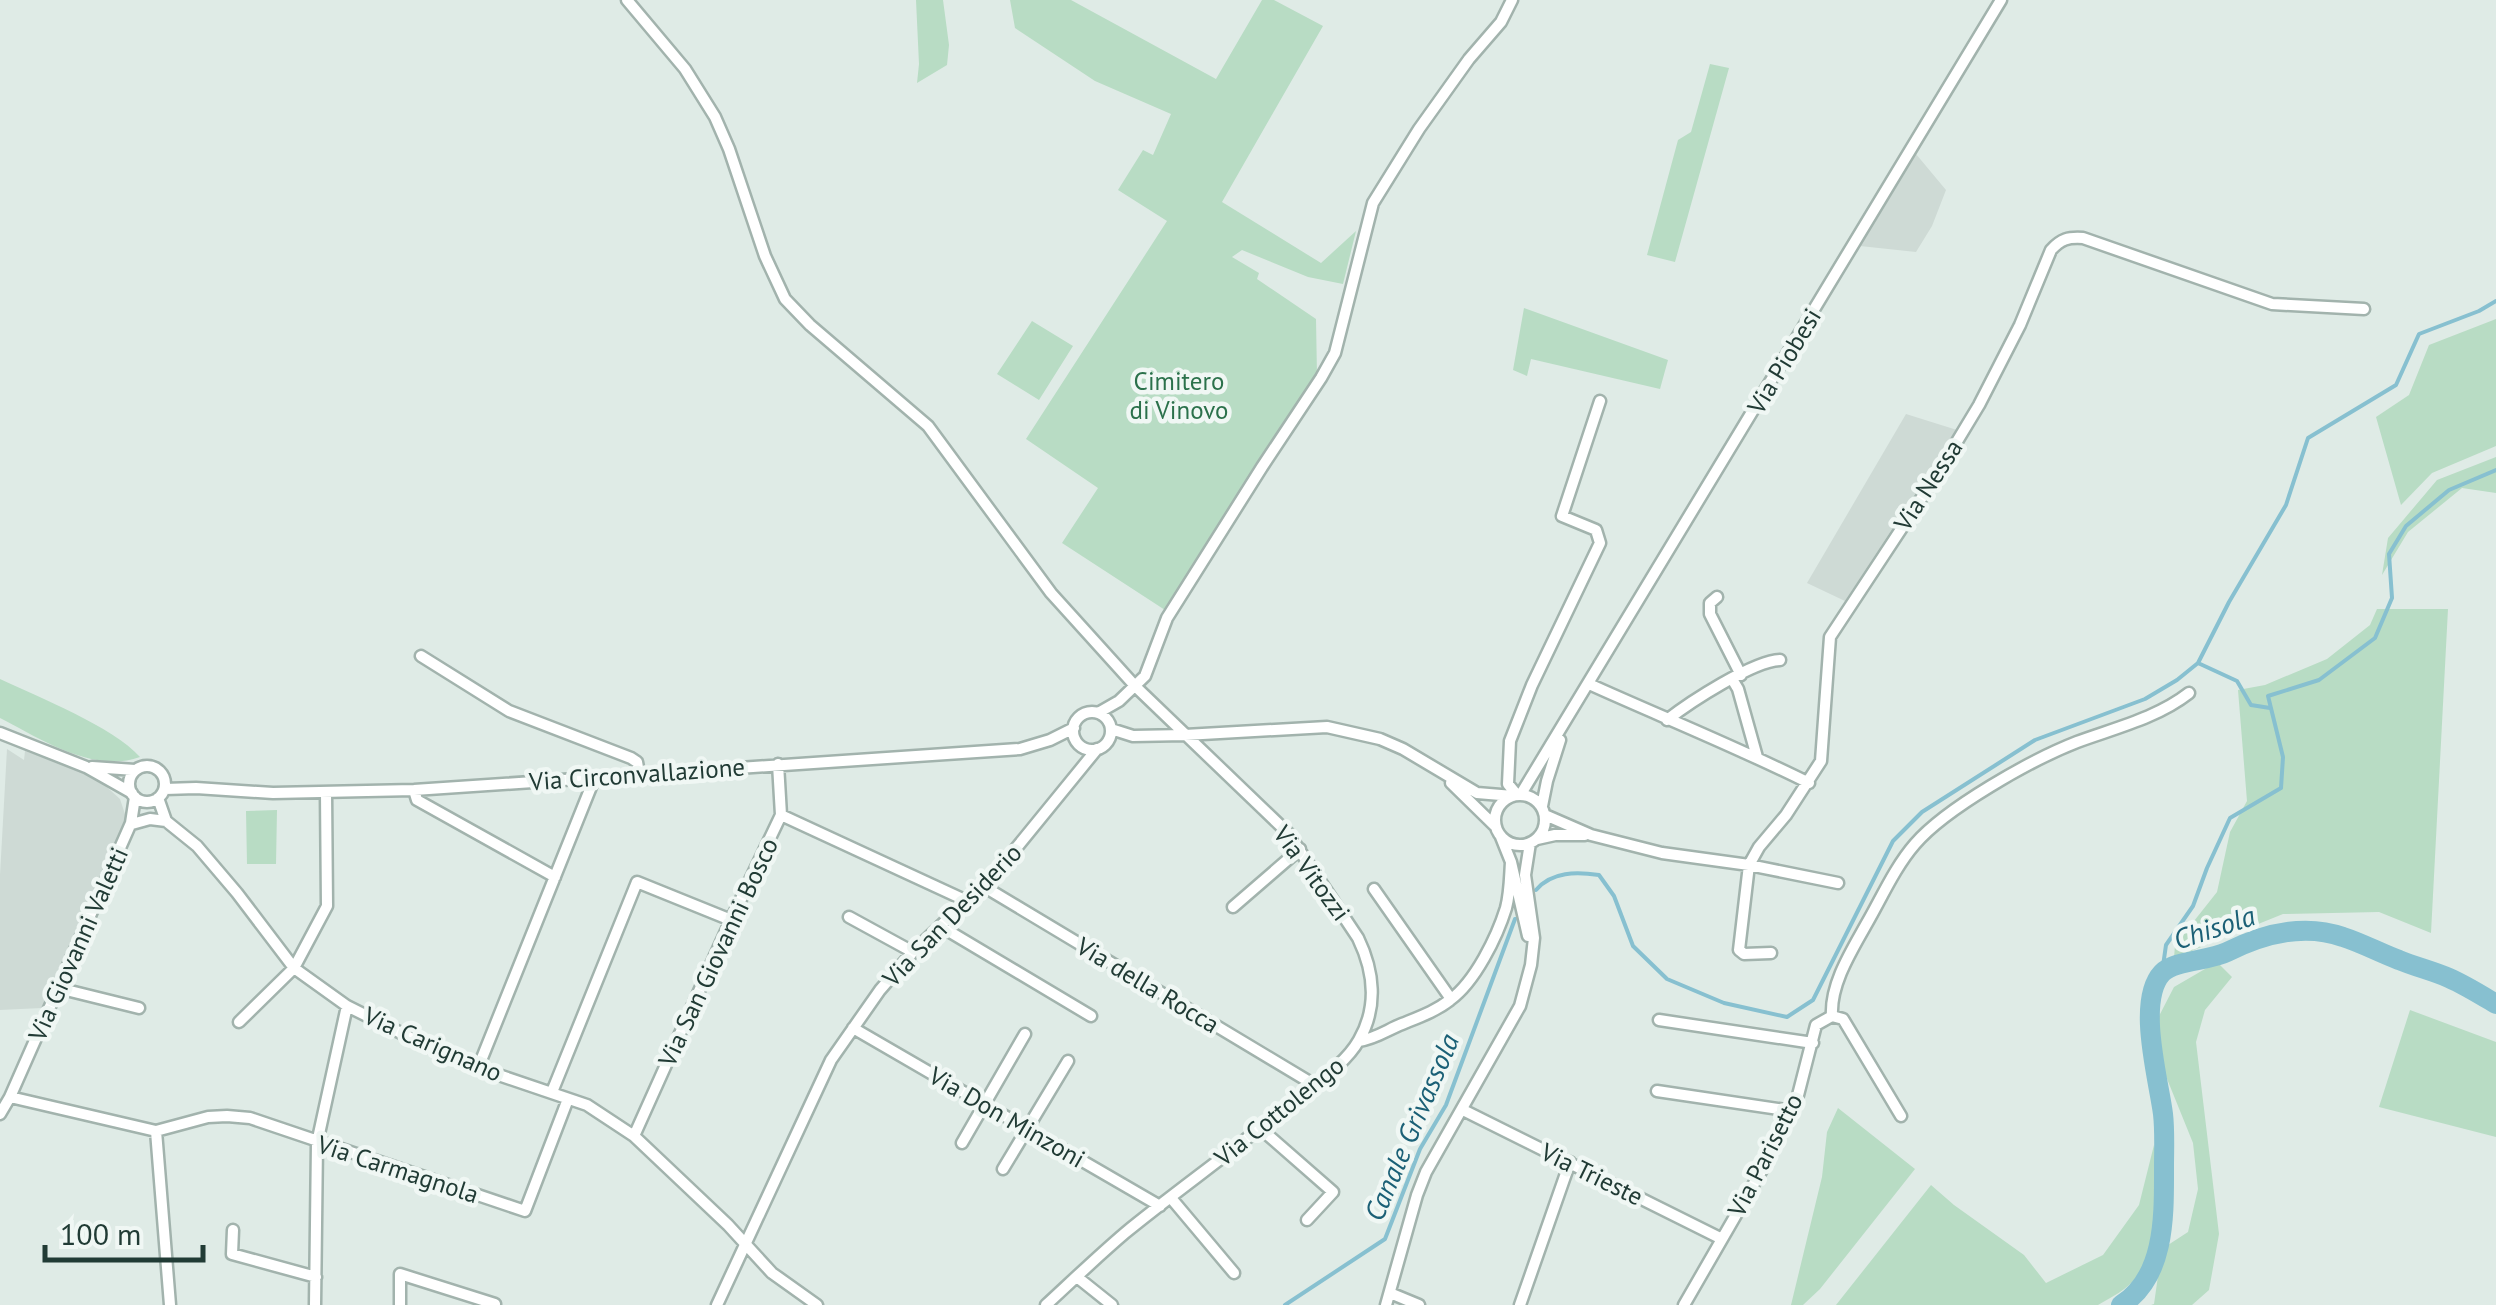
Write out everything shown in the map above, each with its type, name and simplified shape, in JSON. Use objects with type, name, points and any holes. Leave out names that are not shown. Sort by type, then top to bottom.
[{"type":"street","name":"Via Vitozzi","points":[[627,0],[684,69],[716,117],[765,256],[786,298],[810,326],[928,426],[1051,592],[1136,687],[1300,849],[1366,954],[1372,1008],[1359,1041]]},
{"type":"street","points":[[1092,749],[1074,734],[1082,715],[1098,713],[1119,701],[1145,676],[1167,618],[1335,353],[1374,203],[1419,129],[1501,22],[1512,0]]},
{"type":"street","name":"Via Piobesi","points":[[1517,795],[1566,722],[2001,0]]},
{"type":"street","name":"Via Nessa","points":[[1749,865],[1822,761],[1830,637],[1978,405],[2020,325],[2051,250],[2060,241],[2083,238],[2272,304],[2364,309]]},
{"type":"street","points":[[1517,795],[1508,784],[1510,742],[1532,685],[1600,543],[1596,530],[1562,516],[1600,401]]},
{"type":"street","points":[[1716,597],[1710,603],[1710,614],[1736,677],[1757,757]]},
{"type":"street","points":[[421,656],[509,711],[631,758],[637,762],[639,773]]},
{"type":"street","points":[[1668,720],[1736,677],[1768,660],[1780,660]]},
{"type":"street","points":[[1589,684],[1809,783]]},
{"type":"street","points":[[1901,1116],[1832,1006],[1854,946],[1903,859],[1935,824],[2029,765],[2173,705],[2189,693]]},
{"type":"street","points":[[1110,731],[1119,701]]},
{"type":"street","points":[[1098,713],[1110,731],[1133,736],[1327,727],[1380,739],[1477,793],[1536,800],[1543,811],[1544,828],[1533,841],[1525,876],[1534,938],[1520,1006],[1426,1172],[1388,1299],[1419,1305]]},
{"type":"street","name":"Via Piobesi","points":[[1543,811],[1546,781],[1566,722]]},
{"type":"street","name":"Via San Desiderio","points":[[717,1305],[831,1060],[880,990],[913,952],[995,874],[1110,731]]},
{"type":"street","points":[[0,733],[86,766],[140,800],[158,796],[166,784],[162,772],[152,766],[135,770],[86,766]]},
{"type":"street","name":"Via Circonvallazione","points":[[158,796],[196,788],[273,794],[414,790],[1020,749],[1074,734]]},
{"type":"street","name":"Via San Giovanni Bosco","points":[[634,1136],[781,815],[778,764]]},
{"type":"street","points":[[134,795],[130,781],[135,770]]},
{"type":"street","name":"Via Circonvallazione","points":[[162,772],[196,788]]},
{"type":"street","points":[[1444,774],[1514,844],[1555,835],[1591,835]]},
{"type":"street","points":[[478,1068],[595,777]]},
{"type":"street","points":[[414,790],[417,800],[555,877]]},
{"type":"street","points":[[238,1022],[294,968],[327,906],[326,794]]},
{"type":"street","name":"Via Giovanni Valetti","points":[[131,826],[134,795]]},
{"type":"street","points":[[1517,795],[1500,804],[1496,812],[1522,907],[1531,965]]},
{"type":"street","name":"Via Giovanni Valetti","points":[[0,1114],[131,826],[158,796]]},
{"type":"street","name":"Via Carignano","points":[[158,796],[166,821],[197,846],[294,968],[347,1006],[430,1048],[587,1105],[634,1136],[772,1273],[817,1305]]},
{"type":"street","points":[[1543,811],[1591,835],[1669,855],[1749,865],[1838,883]]},
{"type":"street","points":[[781,815],[967,901]]},
{"type":"street","name":"Via Giovanni Valetti","points":[[131,826],[150,820],[166,821]]},
{"type":"street","points":[[1233,907],[1300,849]]},
{"type":"street","name":"Via Cottolengo","points":[[1046,1305],[1124,1234],[1261,1128],[1345,1058],[1359,1041],[1377,1037],[1433,1011],[1467,986],[1505,911],[1511,862]]},
{"type":"street","points":[[1749,865],[1739,950],[1744,954],[1771,953]]},
{"type":"street","points":[[552,1092],[637,882],[731,920]]},
{"type":"street","name":"Via della Rocca","points":[[983,886],[1313,1084]]},
{"type":"street","points":[[1374,890],[1451,1000]]},
{"type":"street","points":[[850,917],[913,952]]},
{"type":"street","points":[[940,926],[1090,1016]]},
{"type":"street","points":[[58,988],[139,1008]]},
{"type":"street","points":[[315,1305],[318,1143],[347,1006]]},
{"type":"street","name":"Via Parisetto","points":[[1684,1305],[1792,1111],[1816,1025],[1837,1017]]},
{"type":"street","points":[[1659,1020],[1813,1043]]},
{"type":"street","name":"Via Don Minzoni","points":[[853,1028],[1160,1206]]},
{"type":"street","points":[[962,1142],[1025,1034]]},
{"type":"street","points":[[1003,1169],[1068,1061]]},
{"type":"street","points":[[1657,1091],[1792,1111]]},
{"type":"street","points":[[10,1097],[156,1131],[170,1305]]},
{"type":"street","name":"Via Carmagnola","points":[[156,1131],[208,1117],[250,1118],[525,1211],[568,1099]]},
{"type":"street","name":"Via Trieste","points":[[1463,1110],[1722,1239]]},
{"type":"street","points":[[1261,1128],[1332,1192],[1307,1220]]},
{"type":"street","points":[[1520,1305],[1570,1162]]},
{"type":"street","points":[[1171,1198],[1234,1273]]},
{"type":"street","points":[[233,1230],[232,1254],[316,1277]]},
{"type":"street","points":[[400,1305],[400,1274],[494,1304]]},
{"type":"street","points":[[1077,1277],[1112,1305]]},
{"type":"shaded area","points":[[1916,154],[1946,190],[1932,226],[1916,252],[1860,246]]},
{"type":"shaded area","points":[[1906,414],[1957,430],[1845,601],[1807,583]]},
{"type":"shaded area","points":[[7,749],[24,760],[25,751],[99,780],[120,799],[126,817],[42,1008],[0,1010],[0,875]]},
{"type":"green space","points":[[916,0],[943,0],[949,45],[947,65],[917,83],[919,64]]},
{"type":"green space","name":"Cimitero di Vinovo","points":[[1010,0],[1071,0],[1216,79],[1262,0],[1274,0],[1323,26],[1222,202],[1321,263],[1356,231],[1343,284],[1308,277],[1242,250],[1232,257],[1259,273],[1257,279],[1316,319],[1317,376],[1165,610],[1062,543],[1098,488],[1026,439],[1167,221],[1118,190],[1143,150],[1153,155],[1171,114],[1095,81],[1015,28]]},
{"type":"green space","points":[[1710,64],[1729,68],[1675,262],[1647,255],[1678,140],[1691,132]]},
{"type":"green space","points":[[1524,308],[1668,360],[1660,389],[1531,359],[1527,376],[1513,370]]},
{"type":"green space","points":[[2496,319],[2496,446],[2432,473],[2401,505],[2376,417],[2409,395],[2429,345]]},
{"type":"green space","points":[[1032,321],[1073,346],[1039,400],[997,374]]},
{"type":"green space","points":[[2496,457],[2496,493],[2462,488],[2408,532],[2382,575],[2388,538],[2437,480]]},
{"type":"green space","points":[[2377,609],[2448,609],[2431,933],[2379,912],[2283,914],[2174,958],[2175,945],[2217,892],[2230,832],[2247,801],[2238,690],[2265,685],[2327,659],[2370,625]]},
{"type":"green space","points":[[0,679],[94,724],[140,757],[122,761],[86,758],[0,718]]},
{"type":"green space","points":[[277,810],[276,864],[247,864],[246,811]]},
{"type":"green space","points":[[2217,962],[2232,977],[2205,1010],[2196,1042],[2219,1234],[2209,1290],[2192,1305],[2151,1305],[2168,1245],[2188,1232],[2198,1189],[2193,1143],[2161,1064],[2157,1020],[2174,987]]},
{"type":"green space","points":[[2410,1010],[2496,1042],[2496,1137],[2379,1107]]},
{"type":"green space","points":[[1838,1108],[1915,1169],[1820,1289],[1803,1305],[1791,1305],[1822,1177],[1827,1132]]},
{"type":"green space","points":[[2154,1145],[2162,1187],[2153,1243],[2137,1277],[2098,1305],[1836,1305],[1931,1185],[2024,1255],[2046,1283],[2103,1255],[2139,1205]]},
{"type":"waterway","name":"Canale Grivassola","points":[[1536,890],[1557,876],[1599,875],[1614,896],[1633,946],[1667,979],[1724,1003],[1787,1017],[1813,1000],[1893,841],[1922,812],[2035,740],[2145,699],[2198,663],[2286,505],[2308,438],[2396,385],[2419,334],[2496,301]]},
{"type":"waterway","points":[[2162,973],[2166,945],[2193,906],[2230,818],[2281,788],[2283,757],[2268,696],[2319,680],[2375,638],[2392,598],[2389,554],[2406,526],[2449,490],[2496,470]]},
{"type":"waterway","points":[[2198,663],[2237,681],[2251,705],[2270,708]]},
{"type":"waterway","name":"Canale Grivassola","points":[[1285,1305],[1385,1239],[1420,1149],[1446,1105],[1515,919]]},
{"type":"waterway","name":"Chisola","points":[[2121,1305],[2147,1278],[2162,1224],[2164,1120],[2150,1021],[2154,986],[2162,973],[2269,936],[2313,931],[2350,939],[2443,976],[2496,1004]]}]
